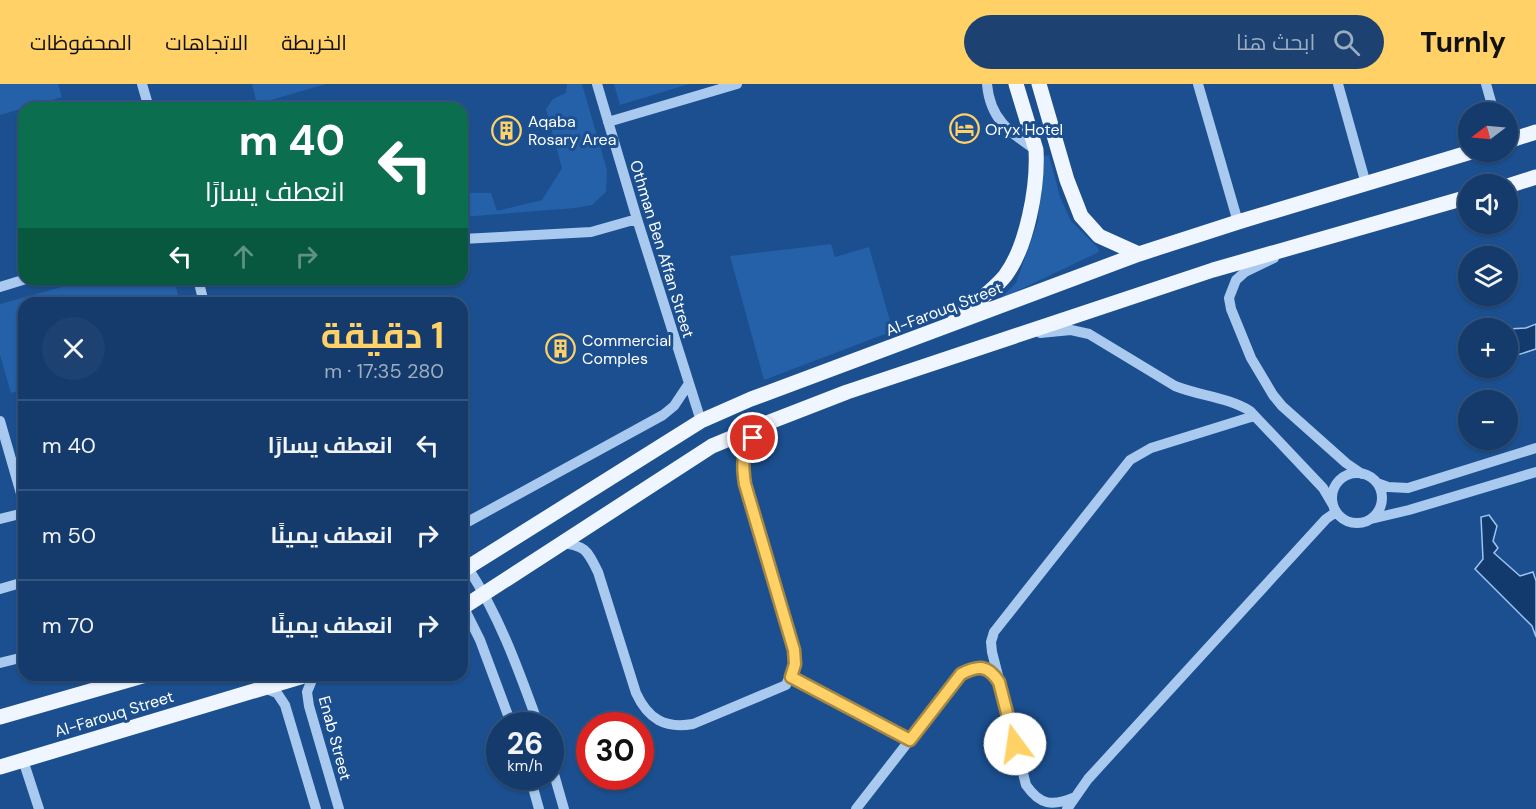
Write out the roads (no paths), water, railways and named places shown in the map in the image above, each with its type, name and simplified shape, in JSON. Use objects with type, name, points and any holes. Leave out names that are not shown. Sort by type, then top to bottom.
[{"type":"main road","points":[[944,328],[993,289],[1011,267],[1023,236],[1035,189],[1036,150],[1016,84]]},
{"type":"main road","points":[[1040,84],[1067,180],[1081,216],[1099,236],[1139,254]]},
{"type":"main road","points":[[1518,138],[1536,132]]},
{"type":"main road","name":"Al-Farouq Street","points":[[468,567],[701,421],[751,399],[1139,254],[1458,156]]},
{"type":"main road","points":[[1518,183],[1536,177]]},
{"type":"main road","points":[[468,603],[712,446],[766,423],[847,392],[1213,270],[1458,200]]},
{"type":"main road","name":"Al-Farouq Street","points":[[0,717],[125,681]]},
{"type":"main road","name":"Al-Farouq Street","points":[[0,767],[287,681]]},
{"type":"street","points":[[142,84],[147,102]]},
{"type":"street","name":"Othman Ben Affan Street","points":[[597,84],[688,385],[701,421]]},
{"type":"street","points":[[608,122],[737,84]]},
{"type":"street","points":[[987,84],[988,97],[994,113],[1005,128],[1036,150]]},
{"type":"street","points":[[1198,84],[1238,222]]},
{"type":"street","points":[[1338,84],[1366,184]]},
{"type":"street","points":[[1486,84],[1491,102]]},
{"type":"street","points":[[468,239],[591,232],[637,219]]},
{"type":"street","points":[[1303,244],[1245,272],[1236,280],[1229,298],[1231,309],[1251,358],[1273,395],[1282,406],[1346,463],[1362,474]]},
{"type":"street","points":[[0,287],[18,281]]},
{"type":"street","points":[[1016,337],[1071,330],[1089,334],[1175,386],[1189,392],[1236,402],[1254,416],[1323,488],[1335,509],[1349,522],[1364,522],[1409,510],[1536,472]]},
{"type":"street","points":[[468,522],[663,415],[674,406],[688,385]]},
{"type":"street","points":[[1075,797],[1062,803],[1041,801],[1026,785],[992,652],[991,642],[994,632],[1130,460],[1151,448],[1254,416]]},
{"type":"street","points":[[0,422],[18,484]]},
{"type":"street","points":[[560,543],[578,545],[589,555],[598,572],[636,693],[642,706],[661,722],[683,726],[693,724],[786,686],[795,664],[794,650],[745,484],[743,467],[744,451],[766,423]]},
{"type":"street","points":[[1335,509],[1332,497],[1339,481],[1354,473],[1370,477],[1377,483],[1389,487],[1408,488],[1536,448]]},
{"type":"street","points":[[1371,519],[1380,506],[1382,498],[1377,483]]},
{"type":"street","points":[[1067,809],[1088,779],[1335,509]]},
{"type":"street","points":[[0,519],[18,514]]},
{"type":"street","points":[[468,573],[485,593],[504,632],[534,712]]},
{"type":"street","points":[[0,589],[18,584]]},
{"type":"street","points":[[468,616],[480,640],[507,712]]},
{"type":"street","points":[[0,663],[18,658]]},
{"type":"street","points":[[856,809],[961,674],[972,668],[987,669],[999,682]]},
{"type":"street","points":[[791,677],[910,740]]},
{"type":"street","name":"Enab Street","points":[[312,681],[307,692],[309,706],[339,809]]},
{"type":"street","points":[[264,688],[276,693],[285,705],[316,809]]},
{"type":"street","points":[[23,760],[39,809]]},
{"type":"street","points":[[534,790],[539,809]]},
{"type":"street","points":[[559,790],[564,809]]},
{"type":"place","name":"Oryx Hotel","points":[[964,129]]},
{"type":"place","name":"Aqaba Rosary Area","points":[[507,130]]},
{"type":"place","name":"Commercial Comples","points":[[561,349]]}]
